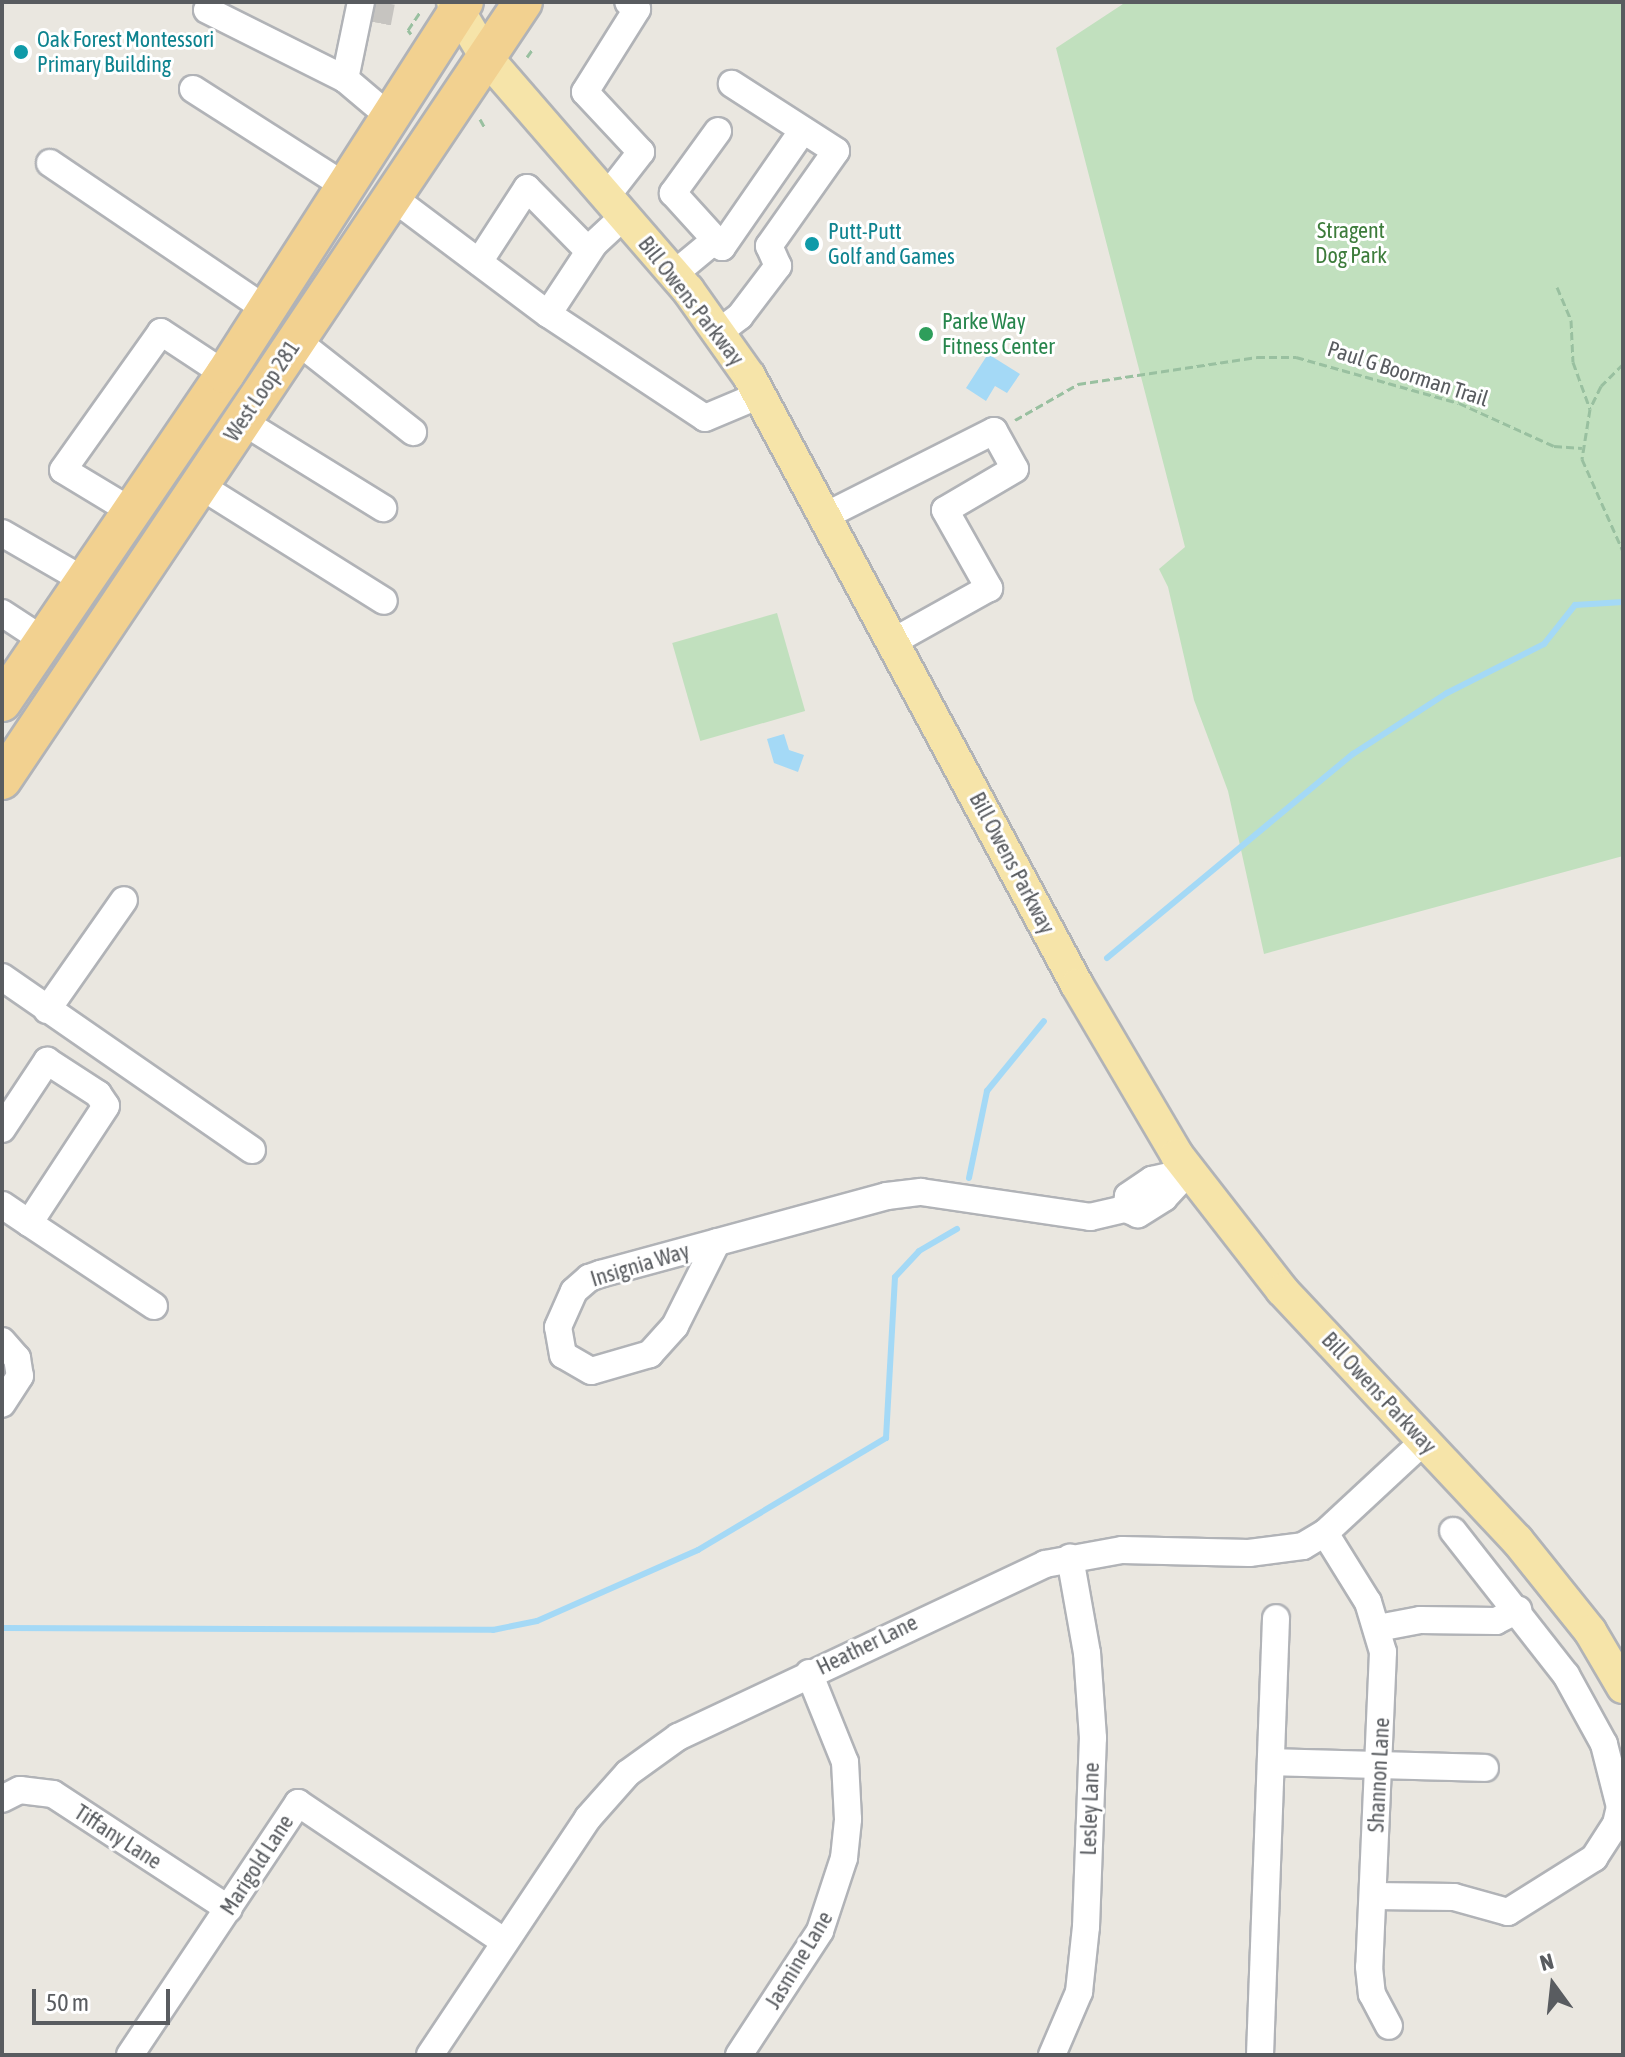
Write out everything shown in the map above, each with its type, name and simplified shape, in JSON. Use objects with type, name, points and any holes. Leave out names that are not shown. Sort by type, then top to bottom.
[{"type":"highway","name":"West Loop 281","points":[[2,780],[523,2]]},
{"type":"highway","name":"West Loop 281","points":[[2,702],[267,310],[390,117],[449,7]]},
{"type":"main road","name":"Bill Owens Parkway","points":[[449,7],[486,57],[674,274],[719,332],[760,395],[1077,985],[1188,1172],[1282,1290],[1546,1575],[1623,1687]]},
{"type":"street","points":[[345,79],[361,2]]},
{"type":"street","points":[[548,314],[615,207],[641,152],[585,92],[637,9],[628,2]]},
{"type":"street","points":[[207,10],[345,79],[390,117]]},
{"type":"street","points":[[355,39],[378,23]]},
{"type":"street","points":[[719,332],[740,316],[778,266],[769,246],[836,151],[732,84]]},
{"type":"street","points":[[193,89],[346,187]]},
{"type":"street","points":[[718,131],[673,193],[722,247],[803,130]]},
{"type":"street","points":[[50,163],[267,310]]},
{"type":"street","points":[[479,262],[527,188],[589,251]]},
{"type":"street","points":[[392,197],[548,314],[705,418],[760,395]]},
{"type":"street","points":[[674,274],[715,240]]},
{"type":"street","points":[[131,511],[63,470],[161,332],[225,374]]},
{"type":"street","points":[[296,340],[413,432]]},
{"type":"street","points":[[242,421],[383,508]]},
{"type":"street","points":[[827,515],[994,431],[1015,469],[945,510],[989,588],[894,641]]},
{"type":"street","points":[[199,485],[384,601]]},
{"type":"street","points":[[2,533],[85,581]]},
{"type":"street","points":[[2,613],[43,640]]},
{"type":"street","points":[[47,1010],[124,900]]},
{"type":"street","points":[[2,977],[252,1150]]},
{"type":"street","points":[[2,1129],[47,1061],[98,1094],[106,1106],[29,1223]]},
{"type":"street","name":"Insignia Way","points":[[717,1242],[675,1326],[650,1354],[591,1371],[563,1355],[558,1327],[581,1283],[717,1242],[900,1193],[1090,1217],[1126,1209],[1128,1196],[1152,1180],[1188,1172]]},
{"type":"street","points":[[2,1205],[154,1306]]},
{"type":"street","points":[[2,1404],[20,1376],[4,1347]]},
{"type":"street","name":"Heather Lane","points":[[430,2055],[588,1818],[628,1773],[678,1737],[976,1592],[1070,1558],[1122,1550],[1274,1552],[1303,1546],[1325,1533],[1424,1441]]},
{"type":"street","points":[[1373,1896],[1454,1897],[1508,1912],[1580,1870],[1616,1824],[1617,1784],[1604,1744],[1566,1675],[1453,1531]]},
{"type":"street","name":"Shannon Lane","points":[[1325,1533],[1352,1573],[1378,1628],[1383,1652],[1370,1981],[1389,2026]]},
{"type":"street","name":"Lesley Lane","points":[[1052,2055],[1079,1992],[1087,1911],[1093,1738],[1087,1653],[1070,1558]]},
{"type":"street","points":[[1378,1628],[1420,1620],[1496,1621],[1518,1610]]},
{"type":"street","points":[[1260,2055],[1276,1618]]},
{"type":"street","name":"Jasmine Lane","points":[[739,2055],[820,1931],[844,1858],[848,1819],[845,1762],[809,1673]]},
{"type":"street","points":[[1271,1762],[1485,1768]]},
{"type":"street","name":"Tiffany Lane","points":[[2,1799],[28,1790],[53,1794],[229,1909]]},
{"type":"street","name":"Marigold Lane","points":[[130,2055],[298,1803],[505,1942]]},
{"type":"path","points":[[414,38],[408,30],[449,7]]},
{"type":"path","points":[[527,57],[532,50]]},
{"type":"path","points":[[482,120],[485,128]]},
{"type":"path","points":[[1557,287],[1571,320],[1573,362],[1590,409]]},
{"type":"path","name":"Paul G Boorman Trail","points":[[1035,409],[1059,390],[1082,383],[1257,357],[1296,357],[1459,403],[1554,446],[1582,448]]},
{"type":"path","points":[[1623,364],[1601,386],[1590,409],[1582,448],[1585,470],[1623,551]]},
{"type":"green space","name":"Stragent Dog Park","points":[[1126,2],[1623,2],[1623,856],[1264,954],[1228,791],[1194,700],[1168,587],[1159,569],[1185,547],[1056,48]]},
{"type":"green space","points":[[777,613],[805,711],[700,741],[672,643]]},
{"type":"water","points":[[988,354],[1020,374],[1007,393],[995,386],[986,401],[966,388]]},
{"type":"water","points":[[784,734],[789,750],[804,755],[798,772],[774,763],[767,739]]},
{"type":"waterway","points":[[1107,958],[1353,754],[1447,693],[1544,644],[1575,605],[1623,602]]},
{"type":"waterway","points":[[969,1178],[987,1091],[1044,1021]]},
{"type":"waterway","points":[[2,1628],[493,1630],[537,1621],[698,1550],[886,1438],[895,1277],[919,1251],[957,1229]]},
{"type":"tunnel","points":[[378,23],[382,2]]},
{"type":"place","name":"Oak Forest Montessori Primary Building","points":[[21,52]]},
{"type":"place","name":"Putt-Putt Golf and Games","points":[[812,244]]},
{"type":"place","name":"Parke Way Fitness Center","points":[[926,334]]}]
